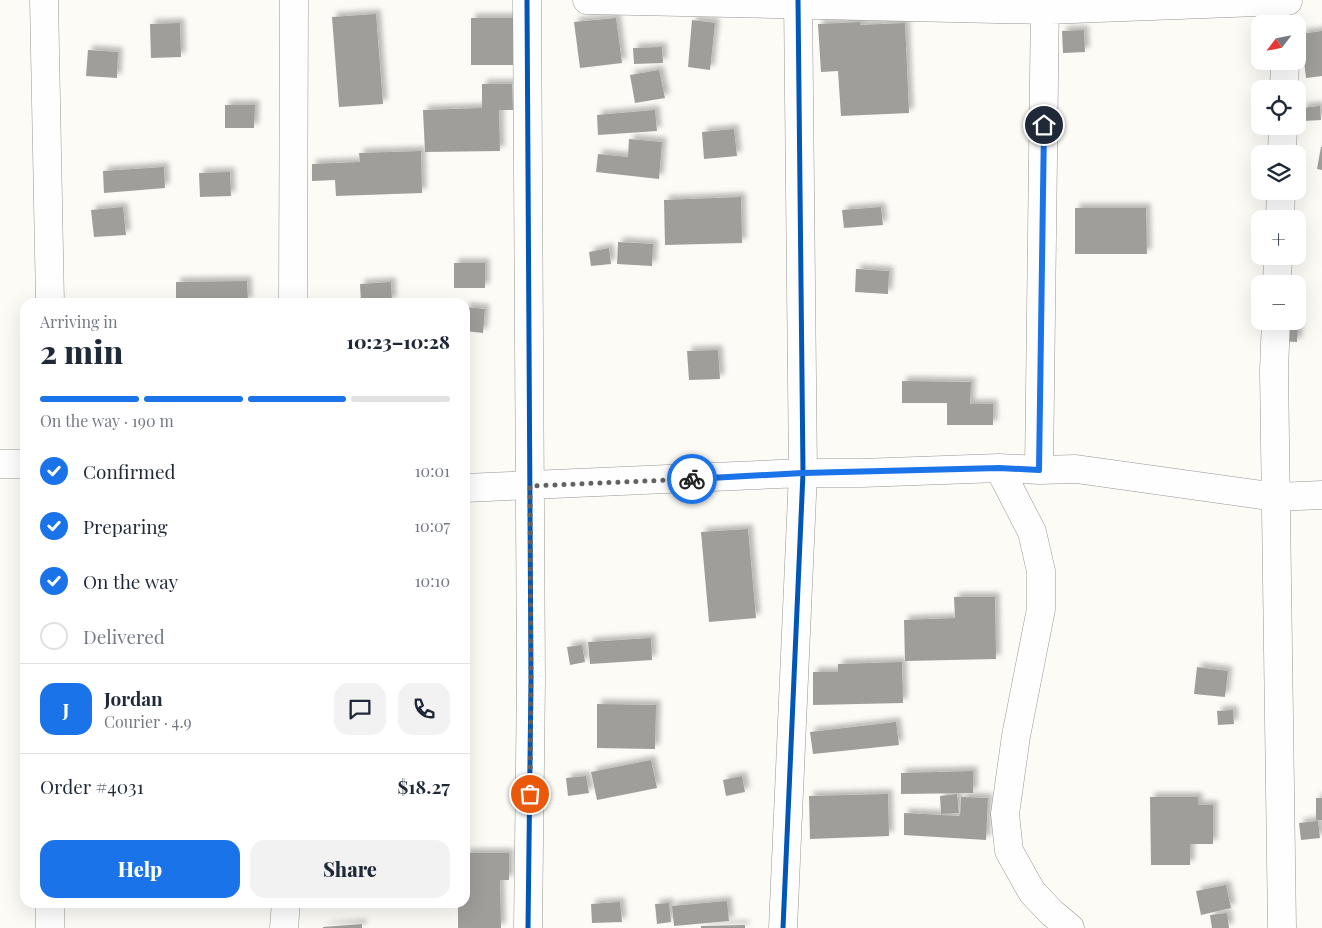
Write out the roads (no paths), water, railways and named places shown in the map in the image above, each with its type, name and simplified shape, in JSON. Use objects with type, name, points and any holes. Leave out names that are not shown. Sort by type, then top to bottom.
[{"type":"street","points":[[44,0],[50,298]]},
{"type":"street","points":[[293,298],[294,0]]},
{"type":"street","points":[[527,0],[531,680],[528,928]]},
{"type":"street","points":[[587,0],[1045,5],[1288,0]]},
{"type":"street","points":[[1284,0],[1295,0]]},
{"type":"street","points":[[1287,15],[1288,0]]},
{"type":"street","points":[[783,928],[803,473],[798,2]]},
{"type":"street","points":[[1039,470],[1045,5]]},
{"type":"street","points":[[1276,330],[1274,370],[1282,928]]},
{"type":"street","points":[[0,464],[20,464]]},
{"type":"street","points":[[470,488],[803,473],[999,468],[1076,469],[1276,498],[1322,495]]},
{"type":"street","points":[[999,468],[1032,532],[1041,571],[1041,609],[1016,736],[1005,814],[1009,852],[1032,892],[1070,928]]},
{"type":"street","points":[[50,908],[50,928]]},
{"type":"street","points":[[284,928],[286,908]]}]
